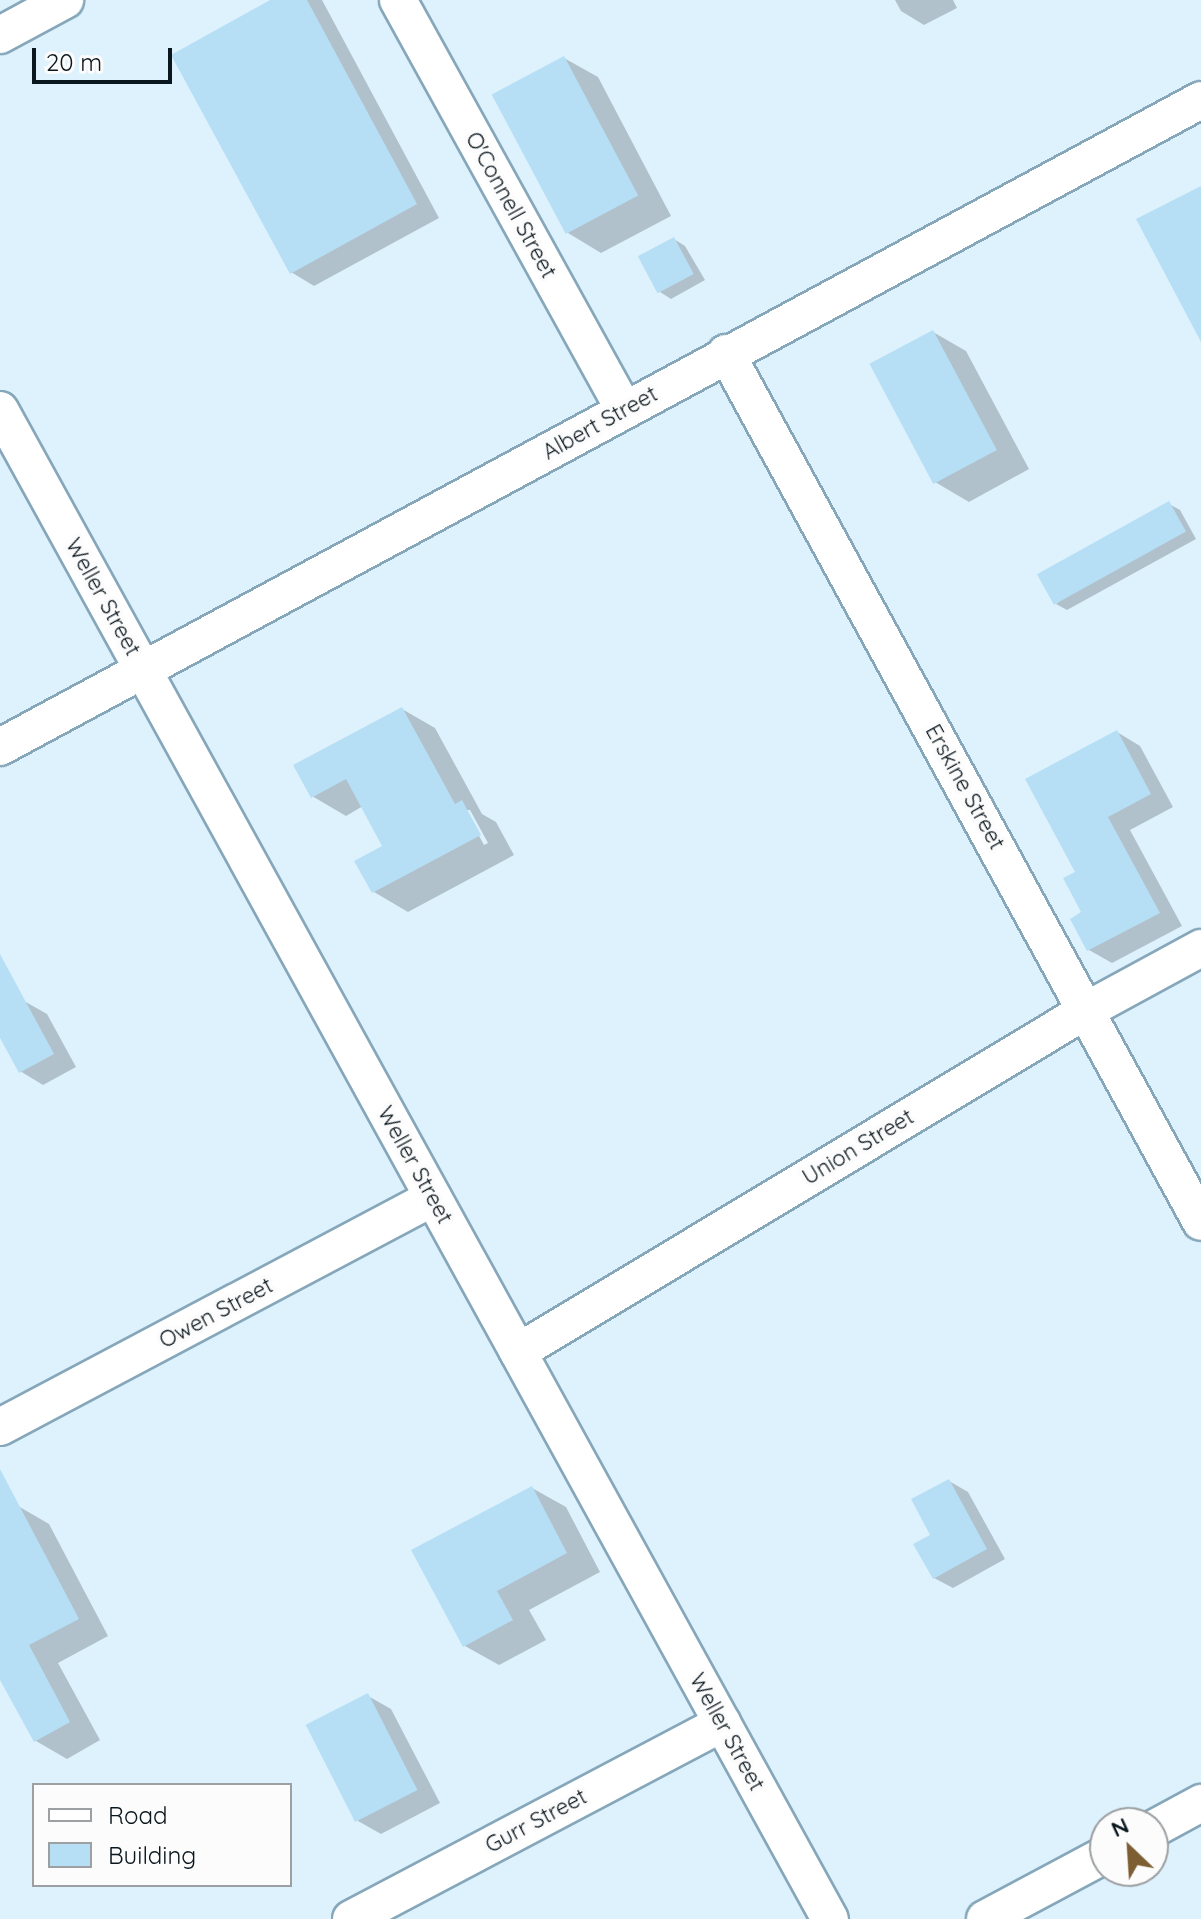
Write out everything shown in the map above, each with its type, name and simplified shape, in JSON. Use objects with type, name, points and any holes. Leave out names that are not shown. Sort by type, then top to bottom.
[{"type":"street","points":[[0,35],[65,0]]},
{"type":"street","name":"O'Connell Street","points":[[398,0],[624,410]]},
{"type":"street","name":"Albert Street","points":[[0,747],[726,353],[1201,100]]},
{"type":"street","name":"Erskine Street","points":[[726,353],[1201,1222]]},
{"type":"street","name":"Weller Street","points":[[0,410],[830,1919]]},
{"type":"street","name":"Union Street","points":[[518,1352],[1087,1010],[1201,948]]},
{"type":"street","name":"Owen Street","points":[[0,1427],[433,1198]]},
{"type":"street","name":"Gurr Street","points":[[351,1919],[722,1723]]},
{"type":"street","points":[[1169,1820],[1201,1803]]},
{"type":"street","points":[[985,1919],[1089,1864]]},
{"type":"building","points":[[270,0],[307,0],[417,204],[290,274],[171,55]]},
{"type":"building","points":[[564,56],[638,196],[566,234],[492,94]]},
{"type":"building","points":[[1201,186],[1201,342],[1136,219]]},
{"type":"building","points":[[674,237],[694,274],[658,293],[638,256]]},
{"type":"building","points":[[933,330],[997,450],[933,484],[869,364]]},
{"type":"building","points":[[1169,501],[1186,532],[1054,605],[1037,574]]},
{"type":"building","points":[[402,707],[455,804],[462,800],[481,835],[372,893],[354,861],[382,846],[346,779],[311,798],[293,765]]},
{"type":"building","points":[[1117,730],[1151,794],[1108,817],[1160,913],[1087,951],[1070,919],[1081,912],[1063,878],[1075,872],[1025,779]]},
{"type":"building","points":[[0,954],[54,1054],[19,1073],[0,1038]]},
{"type":"building","points":[[0,1469],[79,1619],[29,1645],[70,1722],[34,1742],[0,1680]]},
{"type":"building","points":[[949,1479],[987,1549],[933,1579],[913,1544],[930,1535],[911,1499]]},
{"type":"building","points":[[532,1486],[567,1553],[497,1591],[513,1620],[463,1647],[411,1550]]},
{"type":"building","points":[[368,1693],[417,1790],[355,1822],[306,1725]]}]
